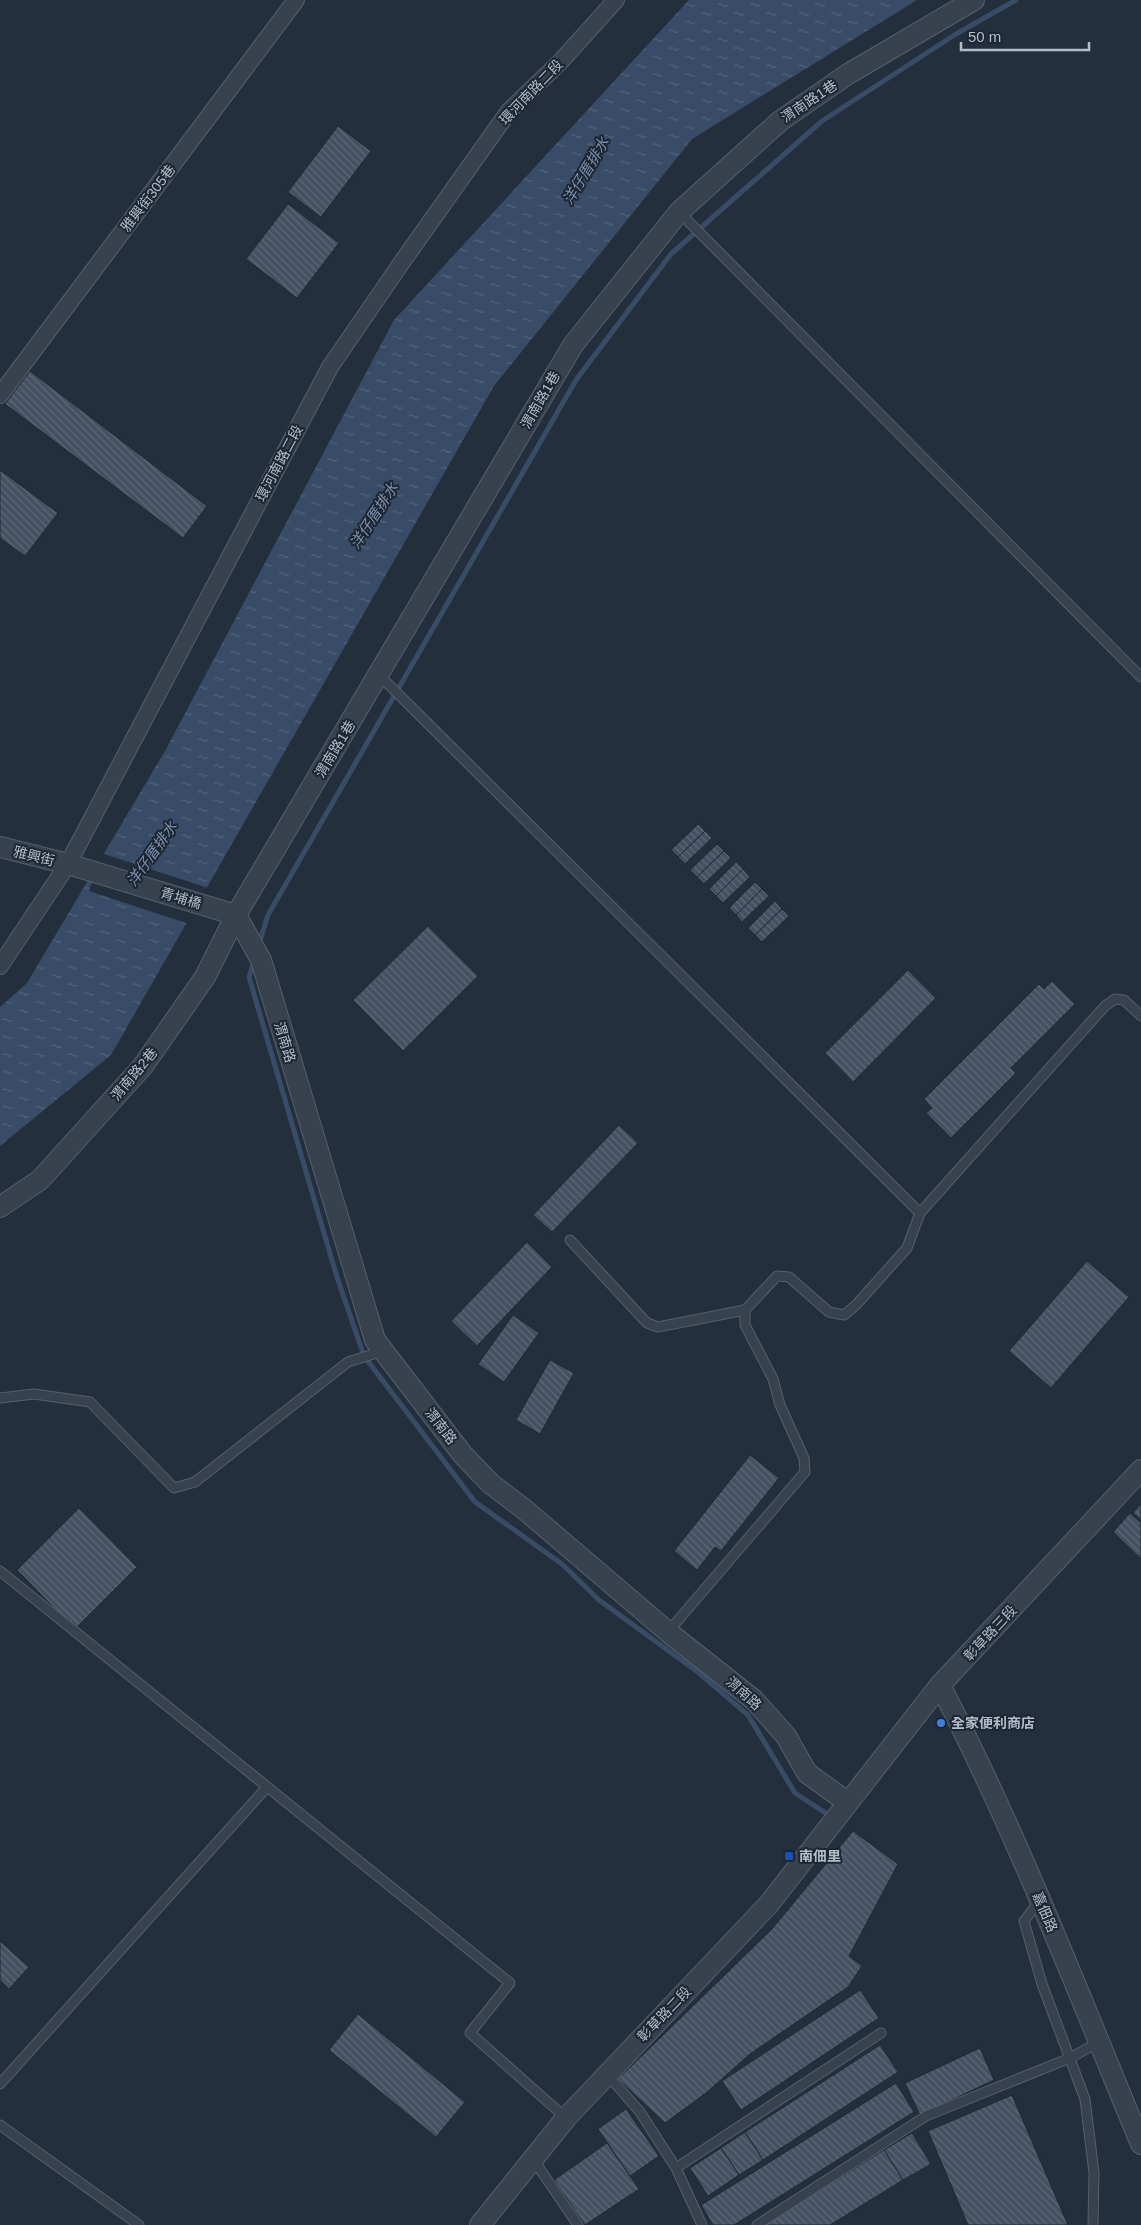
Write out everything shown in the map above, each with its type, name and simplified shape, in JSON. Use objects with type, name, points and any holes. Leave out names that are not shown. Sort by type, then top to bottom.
[{"type":"street","name":"雅興街305巷","points":[[0,395],[296,0]]},
{"type":"street","name":"環河南路二段","points":[[0,966],[68,864],[330,367],[509,111],[561,62],[616,0]]},
{"type":"street","name":"渭南路1巷","points":[[236,915],[572,345],[679,212],[780,121],[848,74],[974,0]]},
{"type":"street","name":"雅興街","points":[[0,847],[68,864]]},
{"type":"street","name":"青埔橋","points":[[68,864],[236,915]]},
{"type":"street","name":"渭南路2巷","points":[[0,1207],[40,1180],[143,1066],[205,977],[236,915]]},
{"type":"street","name":"渭南路","points":[[236,915],[261,960],[375,1340],[464,1455],[491,1484],[524,1509],[668,1632],[754,1700],[786,1736],[807,1773],[847,1802]]},
{"type":"street","name":"彰草路三段","points":[[847,1802],[940,1685],[1141,1470]]},
{"type":"street","name":"嘉佃路","points":[[940,1685],[977,1756],[1040,1900],[1141,2144]]},
{"type":"street","name":"彰草路二段","points":[[480,2225],[566,2118],[769,1904],[847,1802]]},
{"type":"lane","points":[[679,212],[1141,677]]},
{"type":"lane","points":[[379,675],[920,1213]]},
{"type":"lane","points":[[570,1240],[647,1323],[658,1327],[745,1310],[777,1276],[789,1277],[829,1312],[844,1315],[856,1305],[907,1248],[920,1213],[1105,1006],[1115,999],[1124,1000],[1141,1016]]},
{"type":"lane","points":[[668,1632],[805,1472],[804,1458],[780,1405],[773,1379],[745,1324],[745,1310]]},
{"type":"lane","points":[[0,1398],[34,1394],[90,1402],[174,1488],[195,1482],[348,1362],[383,1351]]},
{"type":"lane","points":[[0,1571],[510,1983],[470,2033],[566,2118]]},
{"type":"lane","points":[[0,2084],[267,1787]]},
{"type":"lane","points":[[1040,1900],[1024,1922],[1042,1984],[1084,2099],[1094,2173],[1093,2225]]},
{"type":"lane","points":[[676,2168],[881,2033]]},
{"type":"lane","points":[[757,2225],[926,2116],[1070,2058],[1099,2042]]},
{"type":"lane","points":[[606,2074],[640,2112],[676,2168],[702,2225]]},
{"type":"lane","points":[[0,2125],[139,2225]]},
{"type":"lane","points":[[532,2159],[578,2225]]},
{"type":"water","name":"洋仔厝排水","points":[[689,0],[917,0],[692,139],[494,386],[111,1055],[0,1146],[0,1007],[27,983],[165,751],[394,320]]},
{"type":"pier","points":[[101,853],[208,888],[189,924],[89,891]]},
{"type":"building","points":[[338,126],[371,151],[321,217],[288,192]]},
{"type":"building","points":[[288,204],[339,243],[297,298],[246,259]]},
{"type":"building","points":[[30,371],[207,506],[183,538],[5,404]]},
{"type":"building","points":[[0,470],[58,513],[25,556],[0,538]]},
{"type":"building","points":[[698,824],[705,831],[678,857],[671,850]]},
{"type":"building","points":[[705,831],[712,838],[685,864],[678,857]]},
{"type":"building","points":[[717,844],[724,851],[697,877],[690,870]]},
{"type":"building","points":[[724,851],[731,858],[704,884],[697,877]]},
{"type":"building","points":[[736,862],[743,869],[716,896],[709,889]]},
{"type":"building","points":[[743,869],[750,877],[723,903],[716,896]]},
{"type":"building","points":[[755,882],[762,889],[736,915],[729,908]]},
{"type":"building","points":[[762,889],[769,896],[742,922],[736,915]]},
{"type":"building","points":[[775,901],[782,909],[755,935],[748,928]]},
{"type":"building","points":[[782,909],[789,916],[762,942],[755,935]]},
{"type":"building","points":[[428,926],[478,976],[403,1051],[353,1000]]},
{"type":"building","points":[[908,970],[936,998],[853,1082],[825,1053]]},
{"type":"building","points":[[1052,981],[1075,1004],[1011,1068],[1016,1073],[951,1138],[926,1113],[932,1108],[924,1099],[1039,984],[1044,989]]},
{"type":"building","points":[[619,1125],[638,1143],[552,1232],[533,1215]]},
{"type":"building","points":[[527,1242],[552,1267],[477,1346],[451,1321]]},
{"type":"building","points":[[1087,1261],[1129,1297],[1051,1388],[1009,1351]]},
{"type":"building","points":[[513,1315],[539,1333],[504,1382],[478,1364]]},
{"type":"building","points":[[550,1360],[574,1373],[540,1434],[516,1420]]},
{"type":"building","points":[[750,1455],[779,1478],[721,1551],[715,1547],[697,1570],[674,1551]]},
{"type":"building","points":[[1141,1504],[1141,1520],[1133,1513]]},
{"type":"building","points":[[79,1508],[137,1567],[75,1629],[17,1570]]},
{"type":"building","points":[[1130,1513],[1141,1523],[1141,1559],[1113,1532]]},
{"type":"building","points":[[853,1831],[898,1864],[849,1956],[862,1966],[848,1987],[750,2054],[706,2093],[665,2123],[618,2079],[772,1929]]},
{"type":"building","points":[[0,1941],[29,1967],[9,1989],[0,1980]]},
{"type":"building","points":[[860,1990],[879,2018],[741,2110],[722,2081]]},
{"type":"building","points":[[358,2014],[465,2102],[436,2137],[329,2050]]},
{"type":"building","points":[[880,2045],[898,2072],[763,2160],[745,2132]]},
{"type":"building","points":[[980,2048],[994,2080],[920,2115],[905,2083]]},
{"type":"building","points":[[896,2083],[914,2112],[734,2225],[713,2225],[701,2205]]},
{"type":"building","points":[[1012,2095],[1068,2225],[968,2225],[928,2131]]},
{"type":"building","points":[[626,2109],[659,2156],[630,2176],[598,2129]]},
{"type":"building","points":[[745,2132],[763,2160],[739,2175],[721,2148]]},
{"type":"building","points":[[912,2133],[931,2164],[903,2180],[884,2150]]},
{"type":"building","points":[[607,2143],[639,2189],[585,2225],[554,2180]]},
{"type":"building","points":[[721,2148],[739,2175],[708,2196],[690,2168]]},
{"type":"building","points":[[884,2150],[903,2180],[830,2225],[764,2225]]},
{"type":"waterway","points":[[259,944],[268,915],[576,380],[671,254],[822,121],[956,34],[1016,0]]},
{"type":"waterway","points":[[254,961],[249,977],[336,1274],[364,1356],[475,1502],[562,1564],[599,1600],[699,1673],[748,1715],[795,1793],[827,1814]]},
{"type":"place","name":"全家便利商店","points":[[941,1723]]},
{"type":"place","name":"南佃里","points":[[789,1856]]}]
